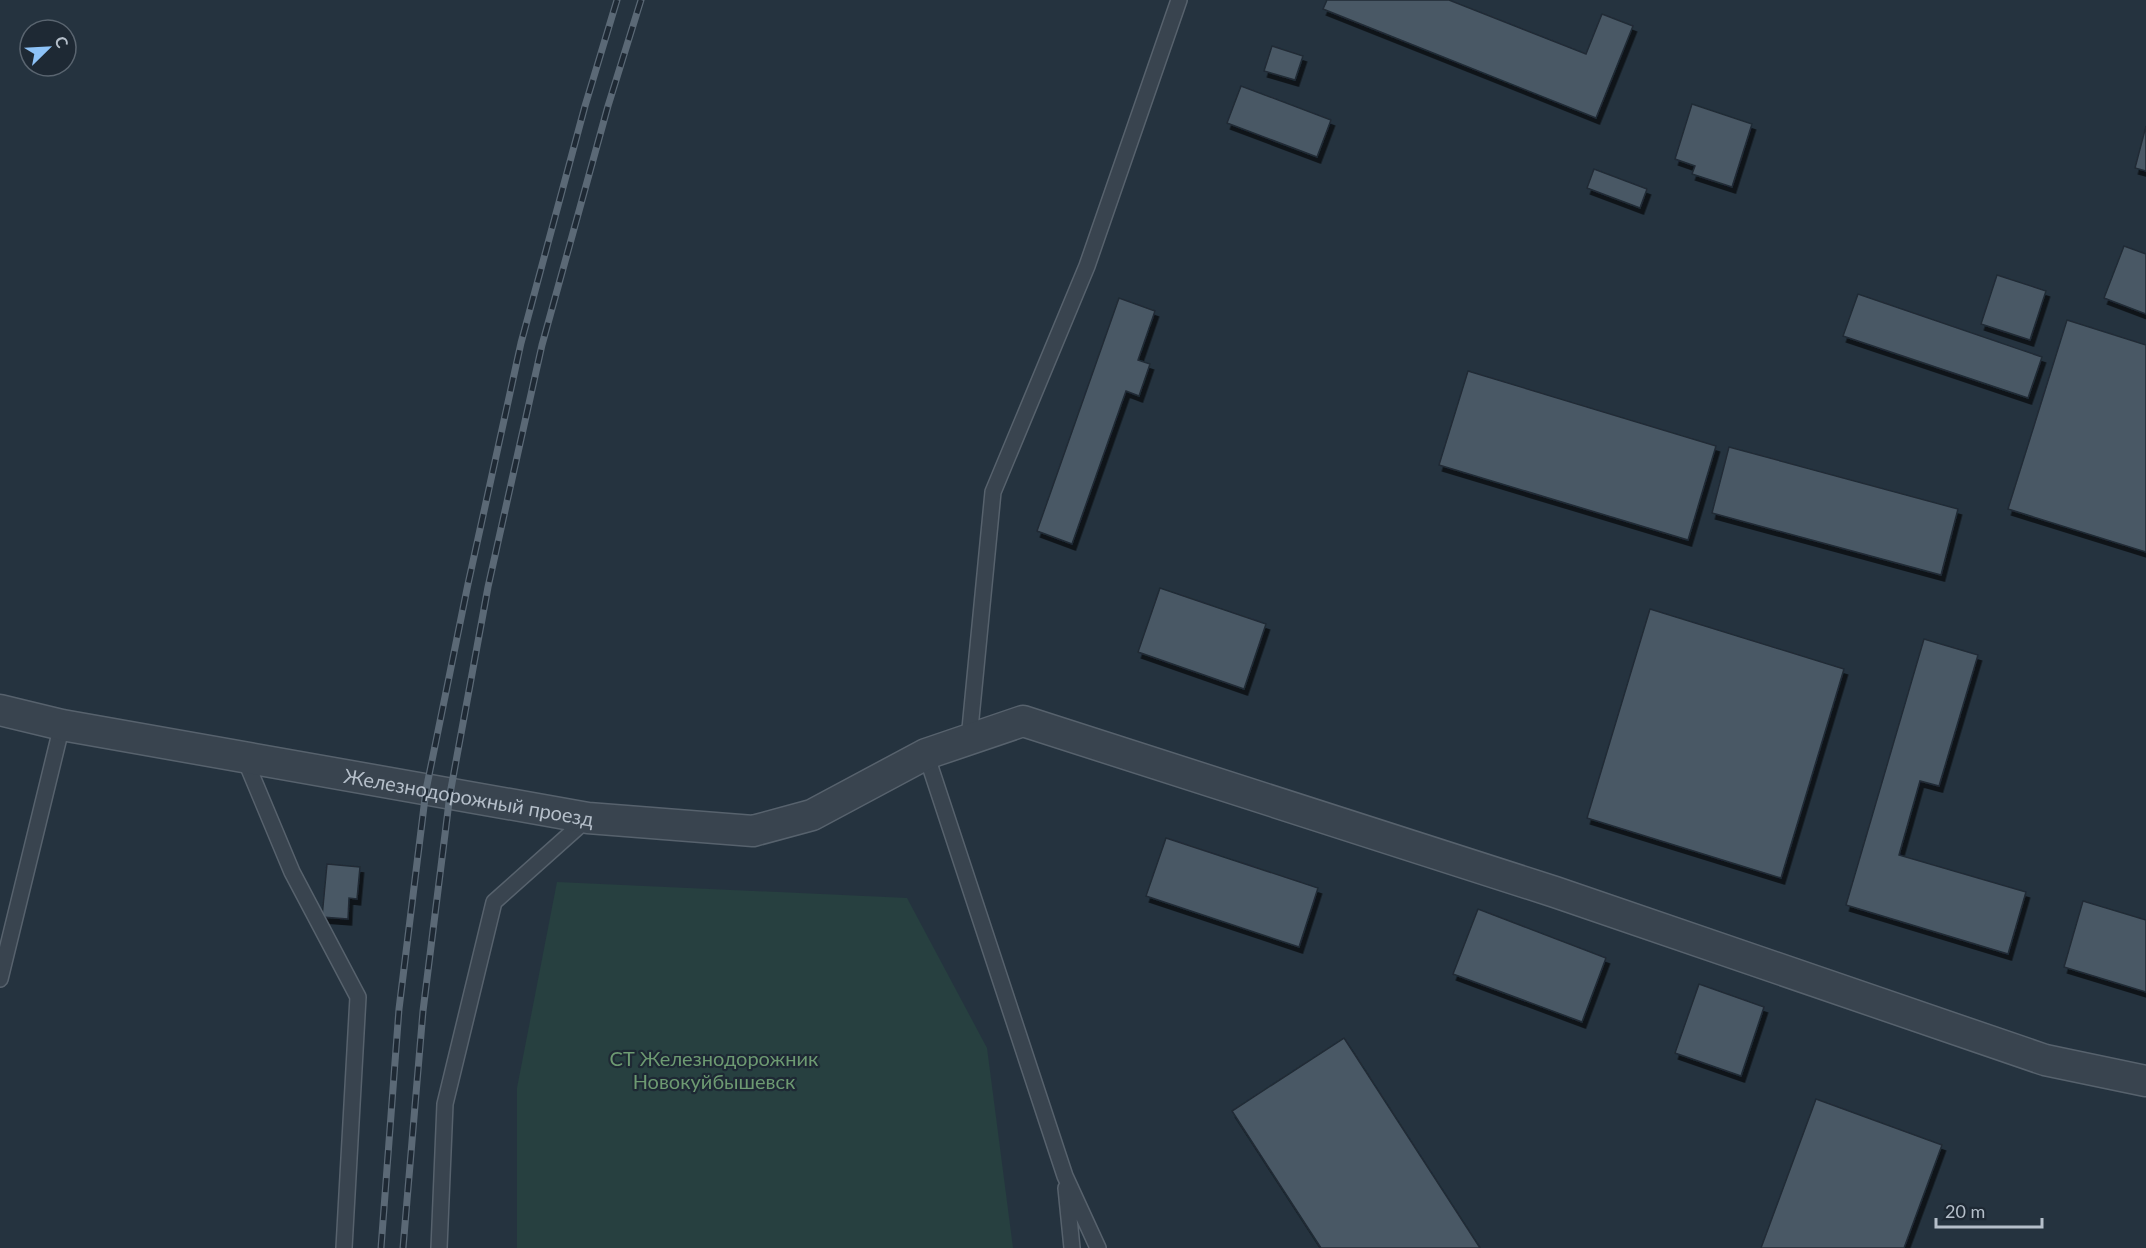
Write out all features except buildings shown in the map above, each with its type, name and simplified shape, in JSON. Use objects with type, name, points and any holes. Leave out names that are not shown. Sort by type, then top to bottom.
[{"type":"street","name":"Железнодорожный проезд","points":[[0,710],[62,725],[588,818],[753,831],[812,815],[926,754],[1023,721],[1555,892],[2044,1060],[2146,1081]]},
{"type":"lane","points":[[969,739],[993,492],[1087,266],[1179,0]]},
{"type":"lane","points":[[0,978],[62,725]]},
{"type":"lane","points":[[926,754],[1065,1176],[1098,1248]]},
{"type":"lane","points":[[244,757],[292,872],[358,997],[344,1248]]},
{"type":"lane","points":[[439,1248],[445,1104],[494,902],[588,818]]},
{"type":"lane","points":[[1065,1176],[1072,1248]]},
{"type":"green space","name":"СТ Железнодорожник Новокуйбышевск","points":[[557,882],[907,898],[987,1048],[1013,1248],[517,1248],[517,1088]]},
{"type":"railway","points":[[381,1248],[399,1009],[426,790],[521,343],[585,106],[617,0]]},
{"type":"railway","points":[[403,1248],[423,1011],[450,794],[488,587],[542,345],[608,106],[641,0]]}]
